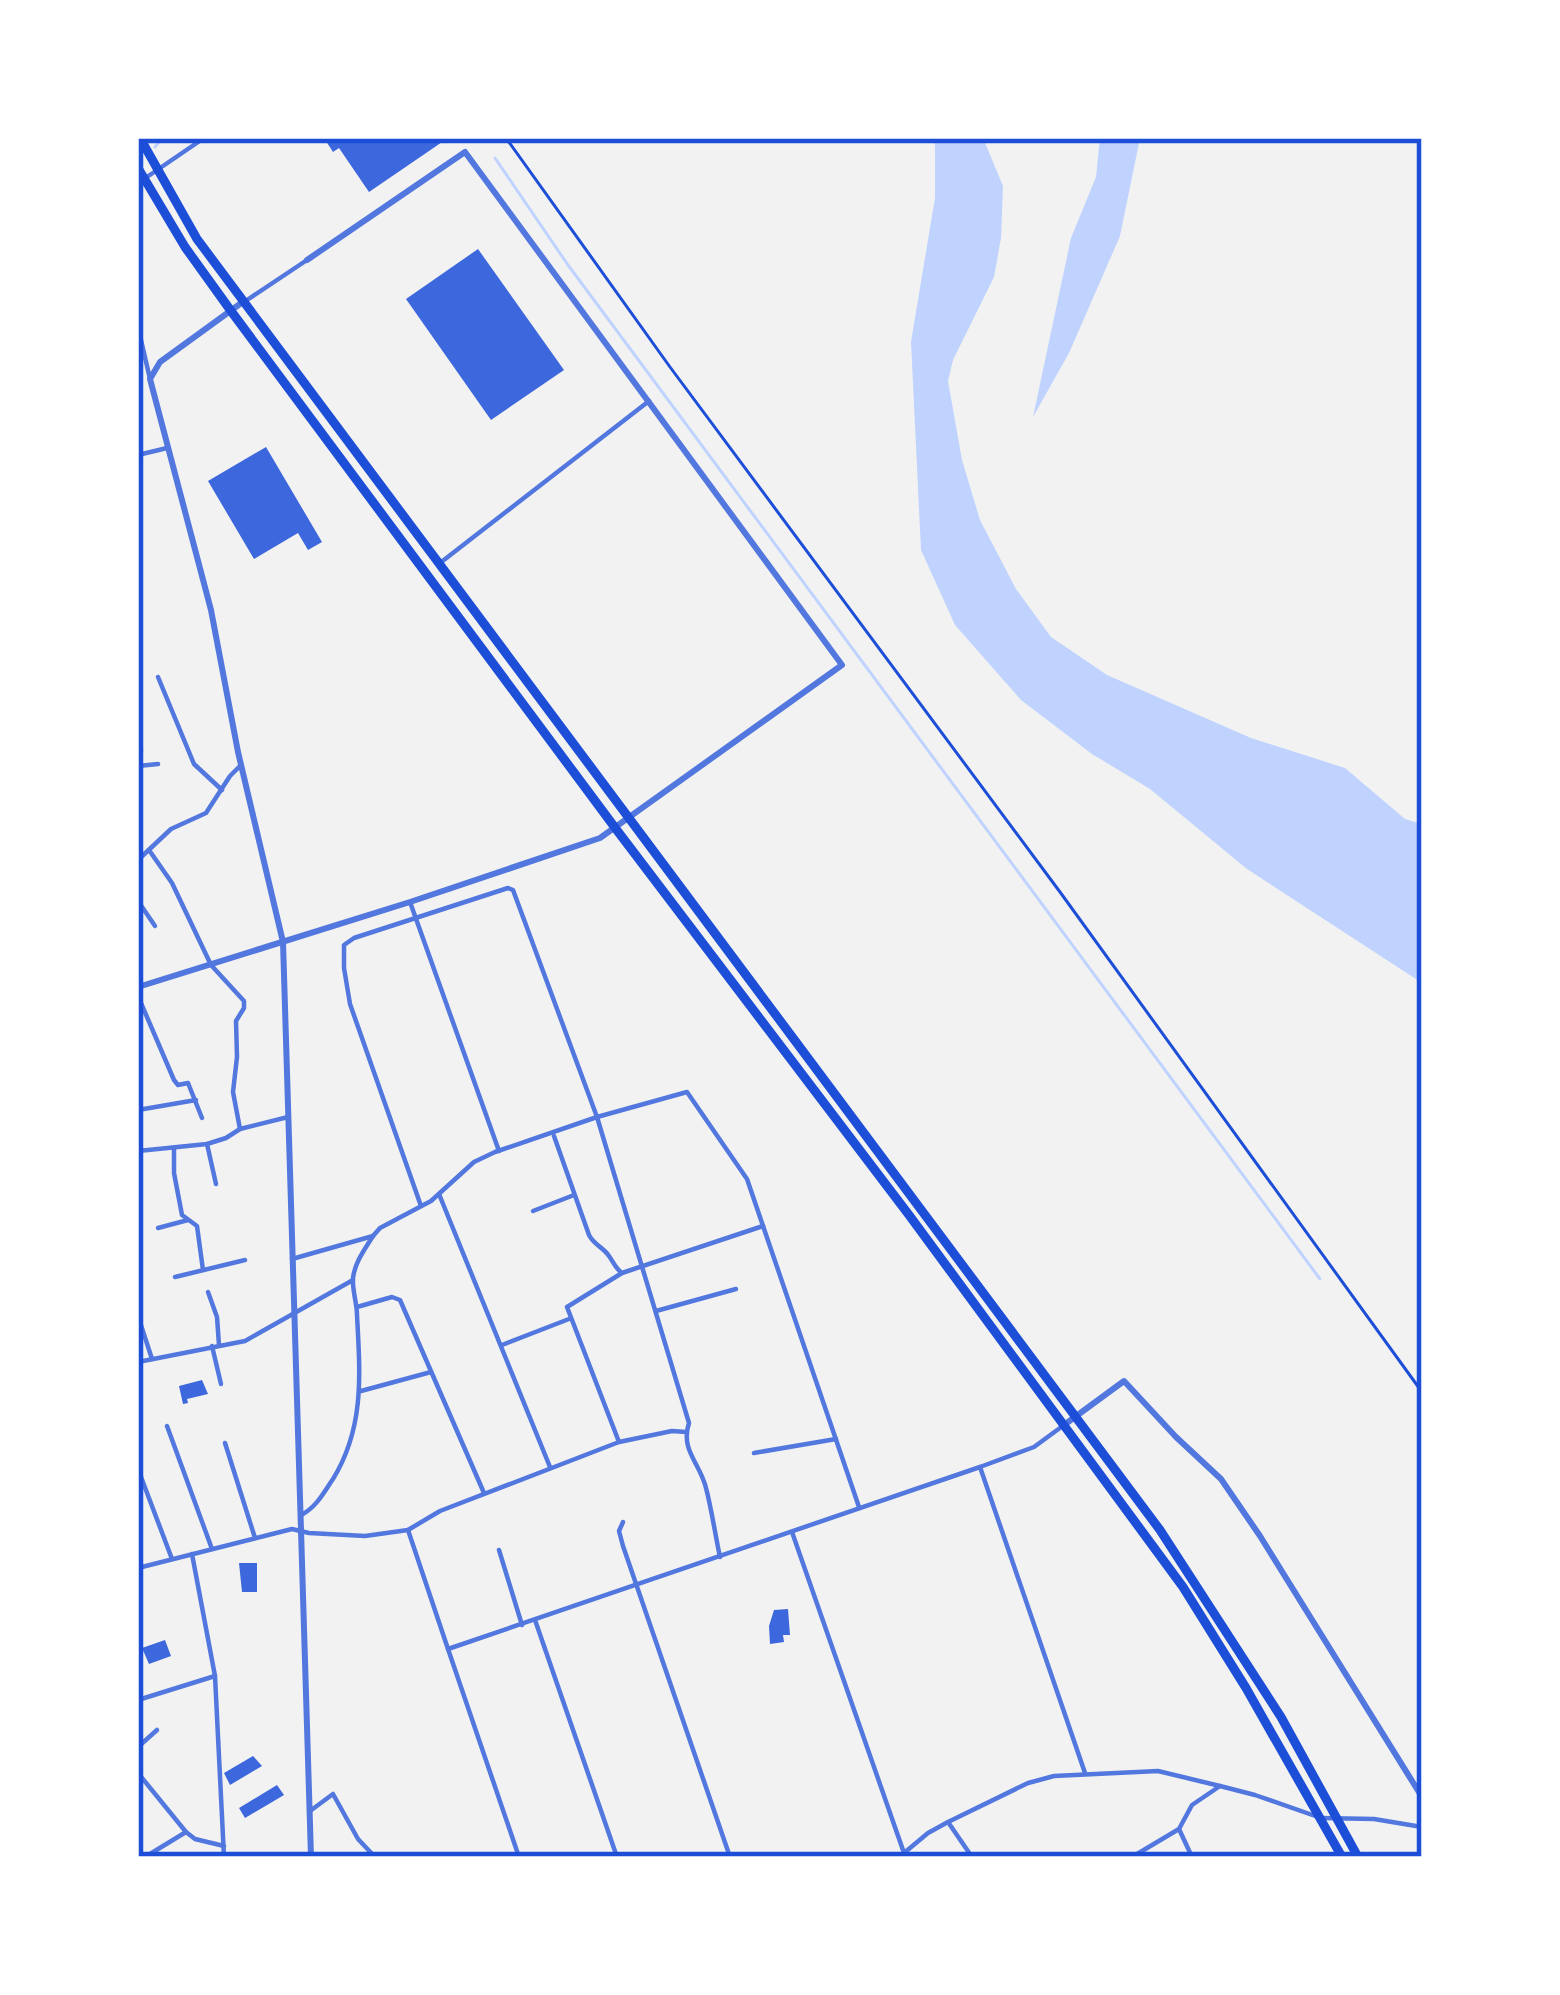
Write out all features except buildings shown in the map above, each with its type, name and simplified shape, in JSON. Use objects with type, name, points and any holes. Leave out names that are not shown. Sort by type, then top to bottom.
[{"type":"highway","points":[[140,138],[196,239],[1160,1530],[1281,1718],[1358,1857]]},
{"type":"highway","points":[[138,168],[185,247],[231,311],[1183,1587],[1342,1857]]},
{"type":"street","points":[[144,179],[204,138]]},
{"type":"street","points":[[151,379],[160,362],[244,301],[465,152],[842,664],[600,838],[138,992],[173,1080],[178,1085],[188,1083],[202,1118]]},
{"type":"street","points":[[138,327],[211,610],[241,765],[284,942],[311,1857]]},
{"type":"street","points":[[439,564],[649,401]]},
{"type":"street","points":[[138,454],[166,448]]},
{"type":"street","points":[[158,676],[194,764],[222,790]]},
{"type":"street","points":[[138,735],[138,766],[158,764]]},
{"type":"street","points":[[240,1130],[233,1092],[236,1021],[244,1001],[211,965],[172,884],[142,854],[171,829],[206,813],[241,765]]},
{"type":"street","points":[[421,1206],[358,1032],[344,968],[344,945],[353,938],[508,888],[514,890],[597,1117],[689,1423],[687,1451],[705,1484],[720,1557]]},
{"type":"street","points":[[138,901],[155,926]]},
{"type":"street","points":[[410,902],[499,1150]]},
{"type":"street","points":[[300,1515],[317,1503],[348,1448],[361,1391],[353,1280],[359,1258],[380,1228],[440,1194],[474,1162],[499,1150],[687,1092],[748,1179],[859,1508]]},
{"type":"street","points":[[138,1109],[196,1100]]},
{"type":"street","points":[[138,1151],[207,1144],[288,1118]]},
{"type":"street","points":[[553,1134],[594,1244],[607,1252],[622,1274]]},
{"type":"street","points":[[207,1144],[216,1184]]},
{"type":"street","points":[[174,1148],[182,1215],[197,1226],[203,1270]]},
{"type":"street","points":[[440,1194],[550,1467]]},
{"type":"street","points":[[533,1211],[574,1195]]},
{"type":"street","points":[[158,1228],[189,1220]]},
{"type":"street","points":[[619,1442],[567,1307],[622,1274],[763,1226]]},
{"type":"street","points":[[292,1259],[373,1236]]},
{"type":"street","points":[[175,1277],[244,1260]]},
{"type":"street","points":[[138,1363],[256,1336],[353,1280]]},
{"type":"street","points":[[656,1311],[736,1289]]},
{"type":"street","points":[[208,1292],[217,1317],[221,1384]]},
{"type":"street","points":[[357,1306],[392,1297],[400,1300],[484,1493]]},
{"type":"street","points":[[138,1316],[152,1359]]},
{"type":"street","points":[[501,1345],[569,1319]]},
{"type":"street","points":[[361,1391],[431,1372]]},
{"type":"street","points":[[448,1649],[1034,1447],[1124,1381],[1221,1478],[1422,1798]]},
{"type":"street","points":[[167,1426],[212,1549]]},
{"type":"street","points":[[138,1568],[292,1529],[365,1536],[408,1530],[440,1511],[619,1442],[686,1432]]},
{"type":"street","points":[[754,1453],[836,1439]]},
{"type":"street","points":[[225,1443],[255,1538]]},
{"type":"street","points":[[980,1467],[1085,1774]]},
{"type":"street","points":[[138,1469],[172,1559]]},
{"type":"street","points":[[623,1522],[619,1531],[730,1857]]},
{"type":"street","points":[[408,1530],[519,1857]]},
{"type":"street","points":[[792,1532],[902,1855],[928,1833],[1028,1784],[1085,1774],[1158,1771],[1255,1795],[1321,1818],[1374,1819],[1422,1827]]},
{"type":"street","points":[[499,1550],[522,1625]]},
{"type":"street","points":[[192,1554],[215,1676],[224,1857]]},
{"type":"street","points":[[536,1620],[617,1857]]},
{"type":"street","points":[[138,1700],[215,1676]]},
{"type":"street","points":[[138,1747],[157,1730]]},
{"type":"street","points":[[138,1773],[194,1839],[224,1846]]},
{"type":"street","points":[[1132,1857],[1179,1829],[1192,1805],[1220,1786]]},
{"type":"street","points":[[310,1811],[333,1794],[358,1839],[375,1857]]},
{"type":"street","points":[[948,1822],[972,1857]]},
{"type":"street","points":[[1179,1829],[1192,1857]]},
{"type":"street","points":[[145,1857],[186,1832]]},
{"type":"path","points":[[506,138],[1422,1392]]},
{"type":"water","points":[[932,138],[983,138],[1003,186],[994,277],[953,360],[948,381],[962,460],[980,520],[1016,589],[1051,637],[1107,675],[1251,738],[1345,768],[1405,819],[1422,824],[1422,900],[1417,904],[1422,912],[1422,983],[1247,869],[1150,789],[1092,754],[1021,700],[955,625],[921,550],[911,342],[935,198]]},
{"type":"water","points":[[1100,138],[1140,138],[1120,236],[1069,353],[1033,417],[1071,238],[1096,177]]},
{"type":"waterway","points":[[155,147],[162,138]]},
{"type":"waterway","points":[[495,158],[568,265],[1320,1279]]}]
